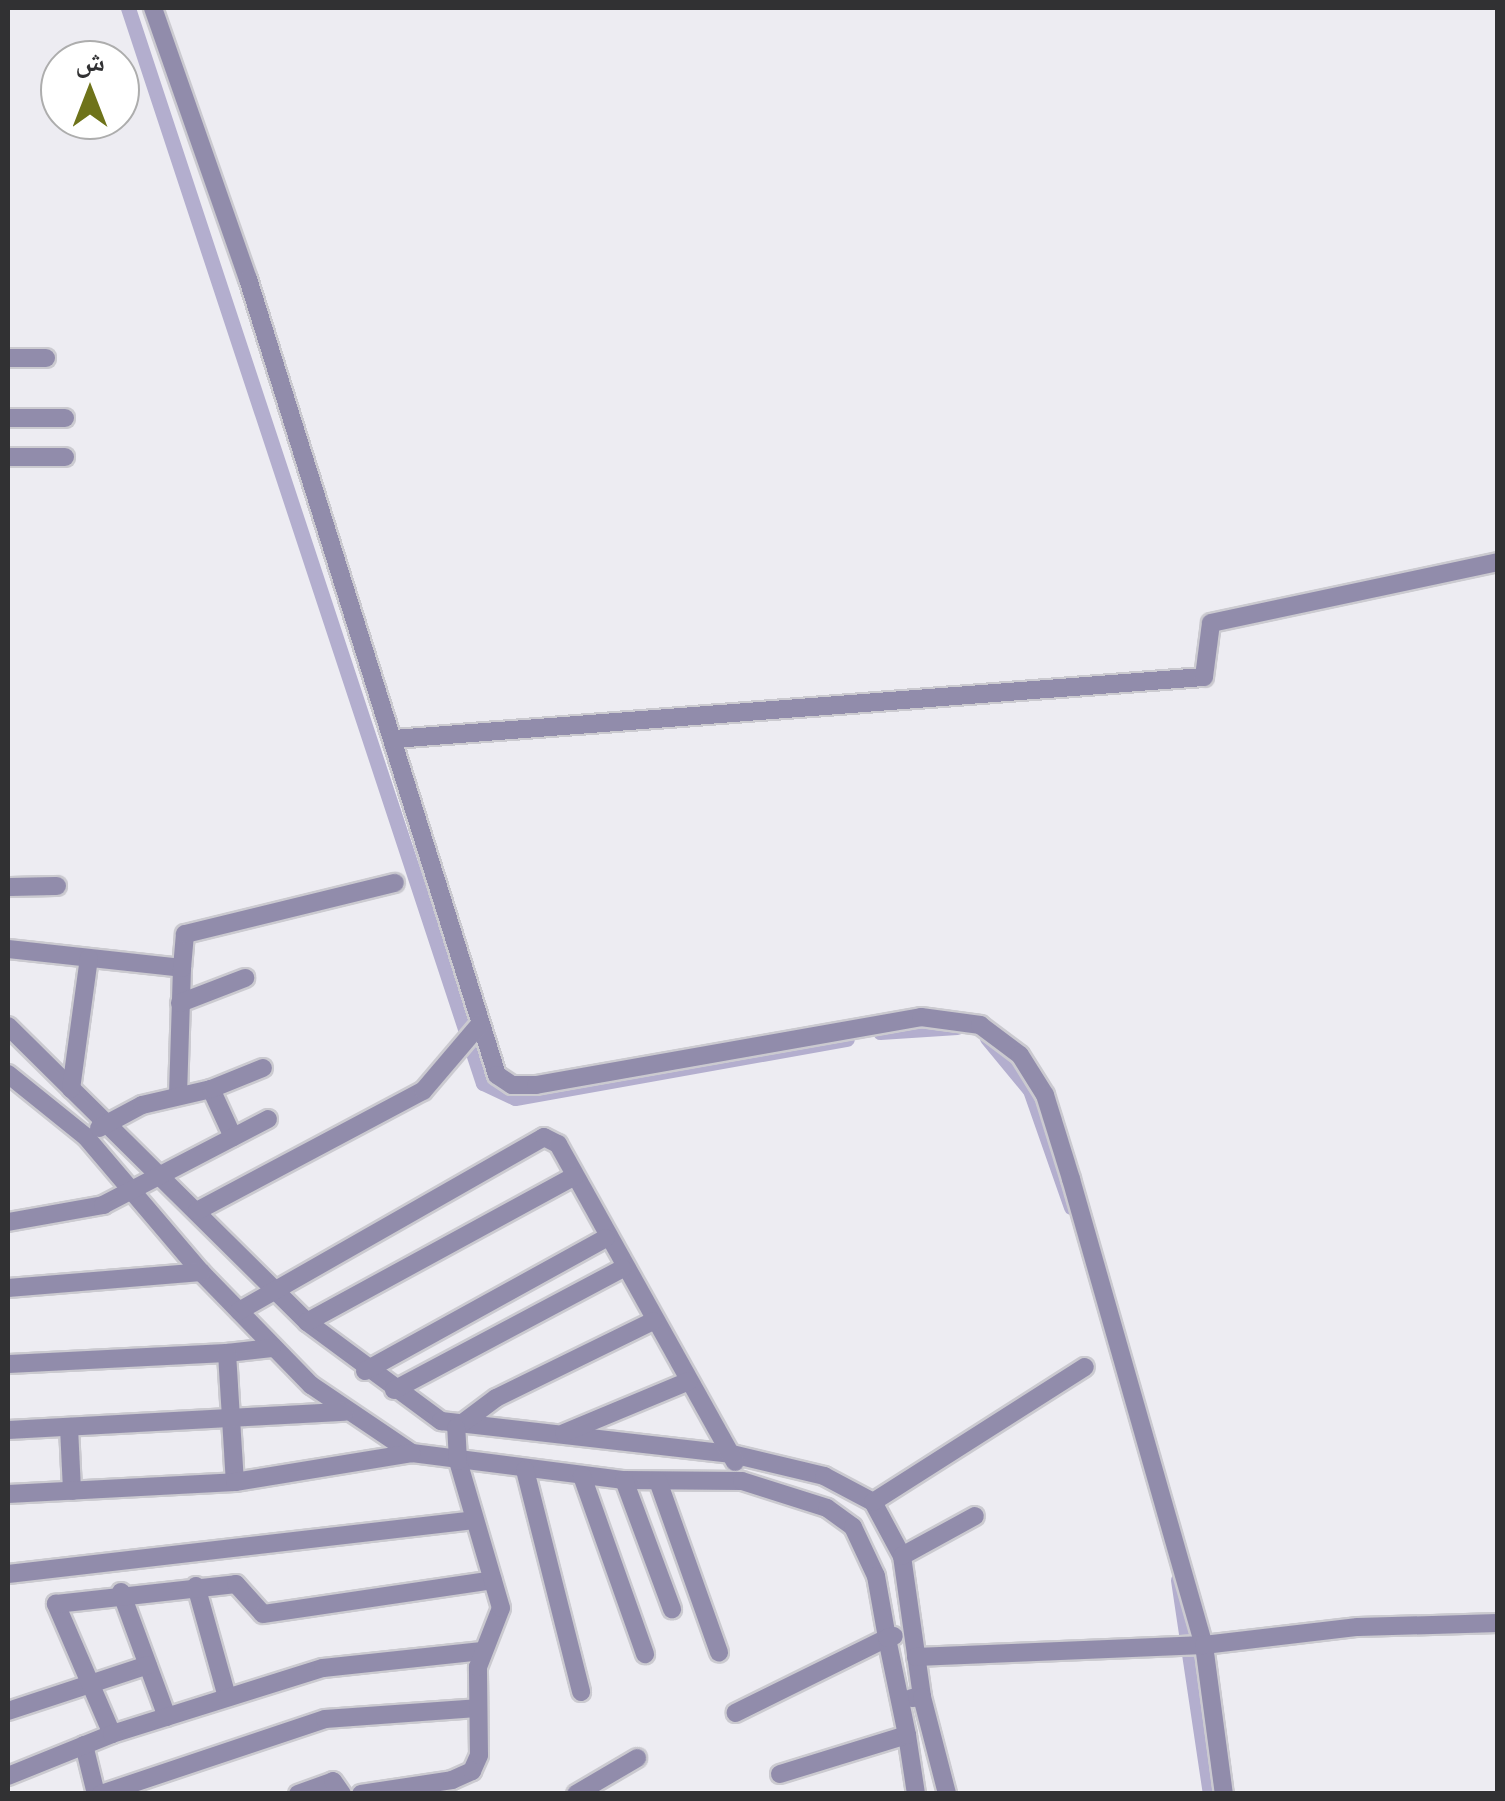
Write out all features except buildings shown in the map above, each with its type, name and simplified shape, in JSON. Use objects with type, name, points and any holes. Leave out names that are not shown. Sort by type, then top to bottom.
[{"type":"street","points":[[153,8],[248,279],[326,546],[394,739],[496,1076],[524,1086],[909,1018],[966,1020],[1002,1040],[1045,1095],[1195,1646],[1224,1794]]},
{"type":"street","points":[[8,358],[46,358]]},
{"type":"street","points":[[8,418],[65,418]]},
{"type":"street","points":[[8,457],[65,457]]},
{"type":"street","points":[[394,739],[1204,677],[1211,623],[1498,562]]},
{"type":"street","points":[[178,1096],[180,1003],[187,933],[395,883]]},
{"type":"street","points":[[8,887],[57,886]]},
{"type":"street","points":[[8,949],[182,968]]},
{"type":"street","points":[[71,1089],[89,958]]},
{"type":"street","points":[[180,1003],[245,978]]},
{"type":"street","points":[[196,1211],[423,1091],[480,1024]]},
{"type":"street","points":[[8,1026],[307,1322],[366,1371],[456,1428],[564,1434],[732,1454],[824,1476],[873,1502],[902,1556],[922,1696],[947,1794]]},
{"type":"street","points":[[86,1137],[108,1121],[178,1096],[211,1089],[263,1068]]},
{"type":"street","points":[[8,1074],[86,1137],[272,1348],[345,1412],[412,1454]]},
{"type":"street","points":[[211,1089],[233,1137]]},
{"type":"street","points":[[8,1222],[77,1213],[134,1192],[268,1119]]},
{"type":"street","points":[[239,1312],[544,1137],[558,1144],[606,1238],[732,1454],[742,1481]]},
{"type":"street","points":[[307,1322],[575,1176]]},
{"type":"street","points":[[366,1371],[606,1238]]},
{"type":"street","points":[[394,1390],[623,1268]]},
{"type":"street","points":[[8,1288],[202,1272]]},
{"type":"street","points":[[456,1428],[496,1398],[653,1321]]},
{"type":"street","points":[[8,1364],[272,1348]]},
{"type":"street","points":[[227,1353],[235,1482]]},
{"type":"street","points":[[873,1502],[1085,1367]]},
{"type":"street","points":[[564,1434],[689,1381]]},
{"type":"street","points":[[8,1430],[230,1422],[345,1412]]},
{"type":"street","points":[[69,1427],[72,1491]]},
{"type":"street","points":[[361,1794],[447,1787],[476,1764],[482,1651],[500,1616],[458,1461],[456,1428]]},
{"type":"street","points":[[8,1494],[235,1482],[412,1454],[624,1480],[742,1481],[828,1508],[853,1527],[876,1576],[916,1794]]},
{"type":"street","points":[[525,1470],[581,1692]]},
{"type":"street","points":[[582,1476],[645,1654]]},
{"type":"street","points":[[624,1480],[672,1610]]},
{"type":"street","points":[[658,1481],[718,1652]]},
{"type":"street","points":[[902,1556],[974,1516]]},
{"type":"street","points":[[8,1574],[474,1520]]},
{"type":"street","points":[[112,1734],[56,1604],[121,1592],[240,1586],[263,1614],[492,1580]]},
{"type":"street","points":[[196,1586],[226,1697]]},
{"type":"street","points":[[121,1592],[167,1717]]},
{"type":"street","points":[[916,1657],[1195,1646],[1358,1627],[1498,1623]]},
{"type":"street","points":[[735,1713],[887,1638],[912,1632]]},
{"type":"street","points":[[8,1776],[112,1734],[342,1664],[482,1651]]},
{"type":"street","points":[[8,1711],[148,1665]]},
{"type":"street","points":[[896,1701],[922,1696]]},
{"type":"street","points":[[84,1745],[99,1794],[325,1719],[478,1708]]},
{"type":"street","points":[[780,1774],[907,1736]]},
{"type":"street","points":[[576,1794],[637,1758]]},
{"type":"street","points":[[298,1794],[335,1781],[342,1794]]},
{"type":"waterway","points":[[128,8],[483,1083],[515,1098],[847,1039]]},
{"type":"waterway","points":[[880,1032],[957,1027]]},
{"type":"waterway","points":[[987,1038],[1030,1090],[1071,1207]]},
{"type":"waterway","points":[[1178,1580],[1210,1794]]}]
